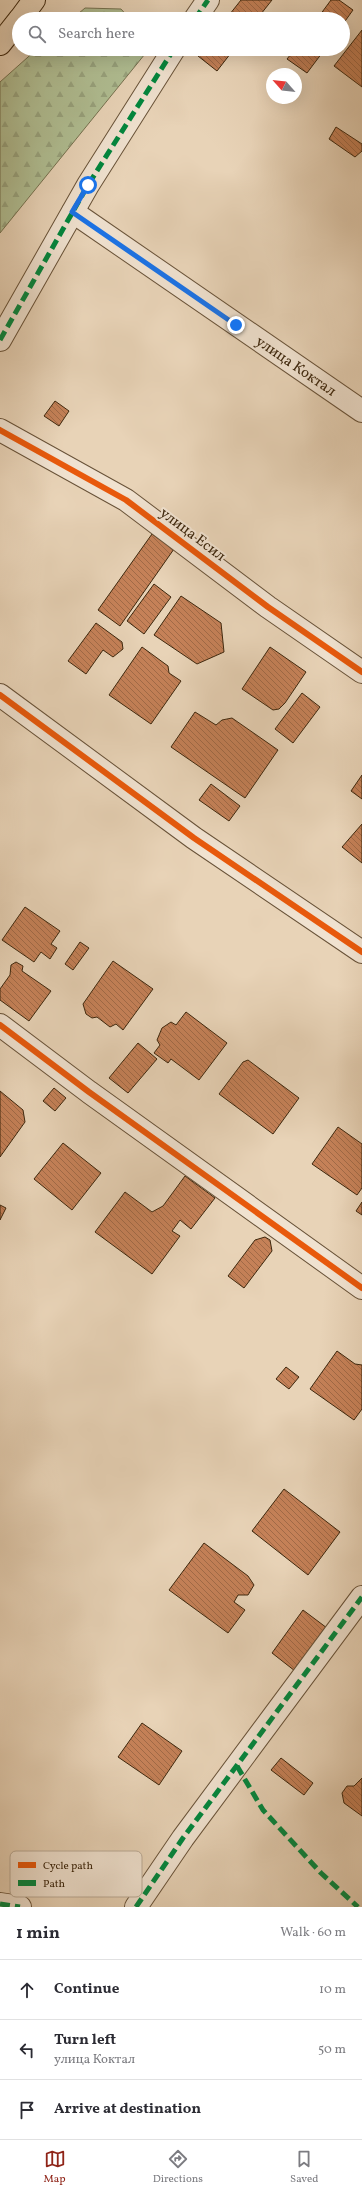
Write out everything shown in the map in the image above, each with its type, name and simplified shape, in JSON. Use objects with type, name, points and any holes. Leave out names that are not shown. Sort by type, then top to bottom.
[{"type":"highway","points":[[25,12],[34,0]]},
{"type":"highway","points":[[0,44],[12,28]]},
{"type":"street","points":[[200,12],[208,0]]},
{"type":"street","points":[[0,340],[72,212],[170,56]]},
{"type":"street","name":"улица Коктал","points":[[72,212],[362,411]]},
{"type":"street","name":"улица Есил","points":[[0,430],[126,500],[268,607],[362,672]]},
{"type":"street","points":[[0,695],[194,838],[362,952]]},
{"type":"street","points":[[0,1026],[89,1092],[362,1288]]},
{"type":"street","points":[[136,1907],[183,1838],[362,1597]]},
{"type":"street","points":[[0,1904],[20,1907]]},
{"type":"green space","points":[[85,8],[121,9],[124,12],[80,12]]},
{"type":"green space","points":[[29,56],[143,56],[0,233],[0,82]]},
{"type":"building","points":[[241,0],[272,0],[263,12],[232,12]]},
{"type":"building","points":[[331,0],[339,0],[353,10],[350,14],[350,12],[322,12]]},
{"type":"building","points":[[362,30],[362,87],[334,66],[342,56],[350,56],[350,45]]},
{"type":"building","points":[[198,56],[229,56],[217,71]]},
{"type":"building","points":[[289,56],[320,56],[307,73],[302,68],[287,59]]},
{"type":"building","points":[[336,127],[362,144],[362,151],[355,157],[329,139]]},
{"type":"building","points":[[55,401],[69,411],[59,426],[44,416]]},
{"type":"building","points":[[152,534],[174,549],[120,626],[98,610]]},
{"type":"building","points":[[154,584],[171,597],[144,634],[127,621]]},
{"type":"building","points":[[181,596],[221,623],[224,652],[197,664],[154,635]]},
{"type":"building","points":[[96,623],[122,642],[123,649],[113,657],[103,650],[86,674],[68,661]]},
{"type":"building","points":[[142,647],[168,666],[169,673],[181,681],[151,724],[109,695]]},
{"type":"building","points":[[270,647],[306,672],[285,703],[279,709],[273,710],[242,689]]},
{"type":"building","points":[[302,693],[320,707],[293,743],[275,729]]},
{"type":"building","points":[[195,712],[216,725],[222,720],[232,718],[278,750],[245,798],[171,747]]},
{"type":"building","points":[[362,775],[362,799],[351,791]]},
{"type":"building","points":[[211,784],[240,806],[229,821],[199,800]]},
{"type":"building","points":[[362,824],[362,863],[342,847]]},
{"type":"building","points":[[25,907],[60,931],[51,944],[57,948],[50,959],[41,952],[34,962],[2,940]]},
{"type":"building","points":[[80,942],[89,948],[73,970],[65,964]]},
{"type":"building","points":[[113,961],[153,989],[123,1030],[116,1024],[110,1027],[97,1017],[92,1018],[86,1014],[83,1004]]},
{"type":"building","points":[[16,962],[23,966],[22,971],[51,991],[29,1021],[0,1000],[0,989],[10,975],[11,965]]},
{"type":"building","points":[[186,1012],[227,1043],[199,1080],[171,1059],[168,1063],[154,1053],[160,1045],[157,1040],[162,1028],[171,1022],[176,1025]]},
{"type":"building","points":[[138,1043],[157,1059],[128,1093],[109,1078]]},
{"type":"building","points":[[248,1060],[299,1098],[273,1134],[219,1094],[243,1062]]},
{"type":"building","points":[[54,1088],[66,1098],[55,1111],[43,1101]]},
{"type":"building","points":[[0,1091],[23,1110],[25,1122],[0,1157]]},
{"type":"building","points":[[338,1127],[362,1144],[362,1188],[357,1195],[312,1164]]},
{"type":"building","points":[[63,1143],[101,1173],[72,1210],[34,1179]]},
{"type":"building","points":[[185,1176],[215,1198],[191,1229],[180,1220],[172,1231],[180,1236],[152,1274],[95,1232],[125,1192],[152,1212],[163,1206]]},
{"type":"building","points":[[362,1202],[362,1215],[356,1211]]},
{"type":"building","points":[[0,1205],[6,1208],[0,1220]]},
{"type":"building","points":[[265,1237],[270,1240],[272,1251],[244,1288],[228,1276],[255,1240]]},
{"type":"building","points":[[337,1351],[355,1364],[362,1365],[362,1409],[354,1420],[310,1389]]},
{"type":"building","points":[[286,1367],[299,1377],[289,1389],[276,1379]]},
{"type":"building","points":[[284,1489],[340,1532],[308,1575],[252,1531]]},
{"type":"building","points":[[204,1543],[248,1576],[254,1585],[248,1595],[238,1595],[234,1602],[245,1610],[228,1633],[169,1590]]},
{"type":"building","points":[[303,1610],[327,1628],[295,1671],[272,1653]]},
{"type":"building","points":[[142,1723],[182,1751],[159,1785],[118,1757]]},
{"type":"building","points":[[281,1758],[313,1783],[304,1795],[271,1770]]},
{"type":"building","points":[[362,1778],[362,1816],[344,1803],[342,1793],[347,1786],[354,1786]]},
{"type":"marked path","points":[[200,12],[208,0]]},
{"type":"marked path","points":[[0,340],[88,185],[170,56]]},
{"type":"marked path","points":[[136,1907],[183,1838],[362,1597]]},
{"type":"marked path","points":[[237,1766],[263,1810],[321,1873],[358,1907]]},
{"type":"marked path","points":[[0,1904],[20,1907]]},
{"type":"cycle path","points":[[0,430],[126,500],[268,607],[362,672]]},
{"type":"cycle path","points":[[0,695],[194,838],[362,952]]},
{"type":"cycle path","points":[[0,1025],[89,1092],[362,1288]]},
{"type":"route","points":[[88,185],[72,212],[236,325]]}]
